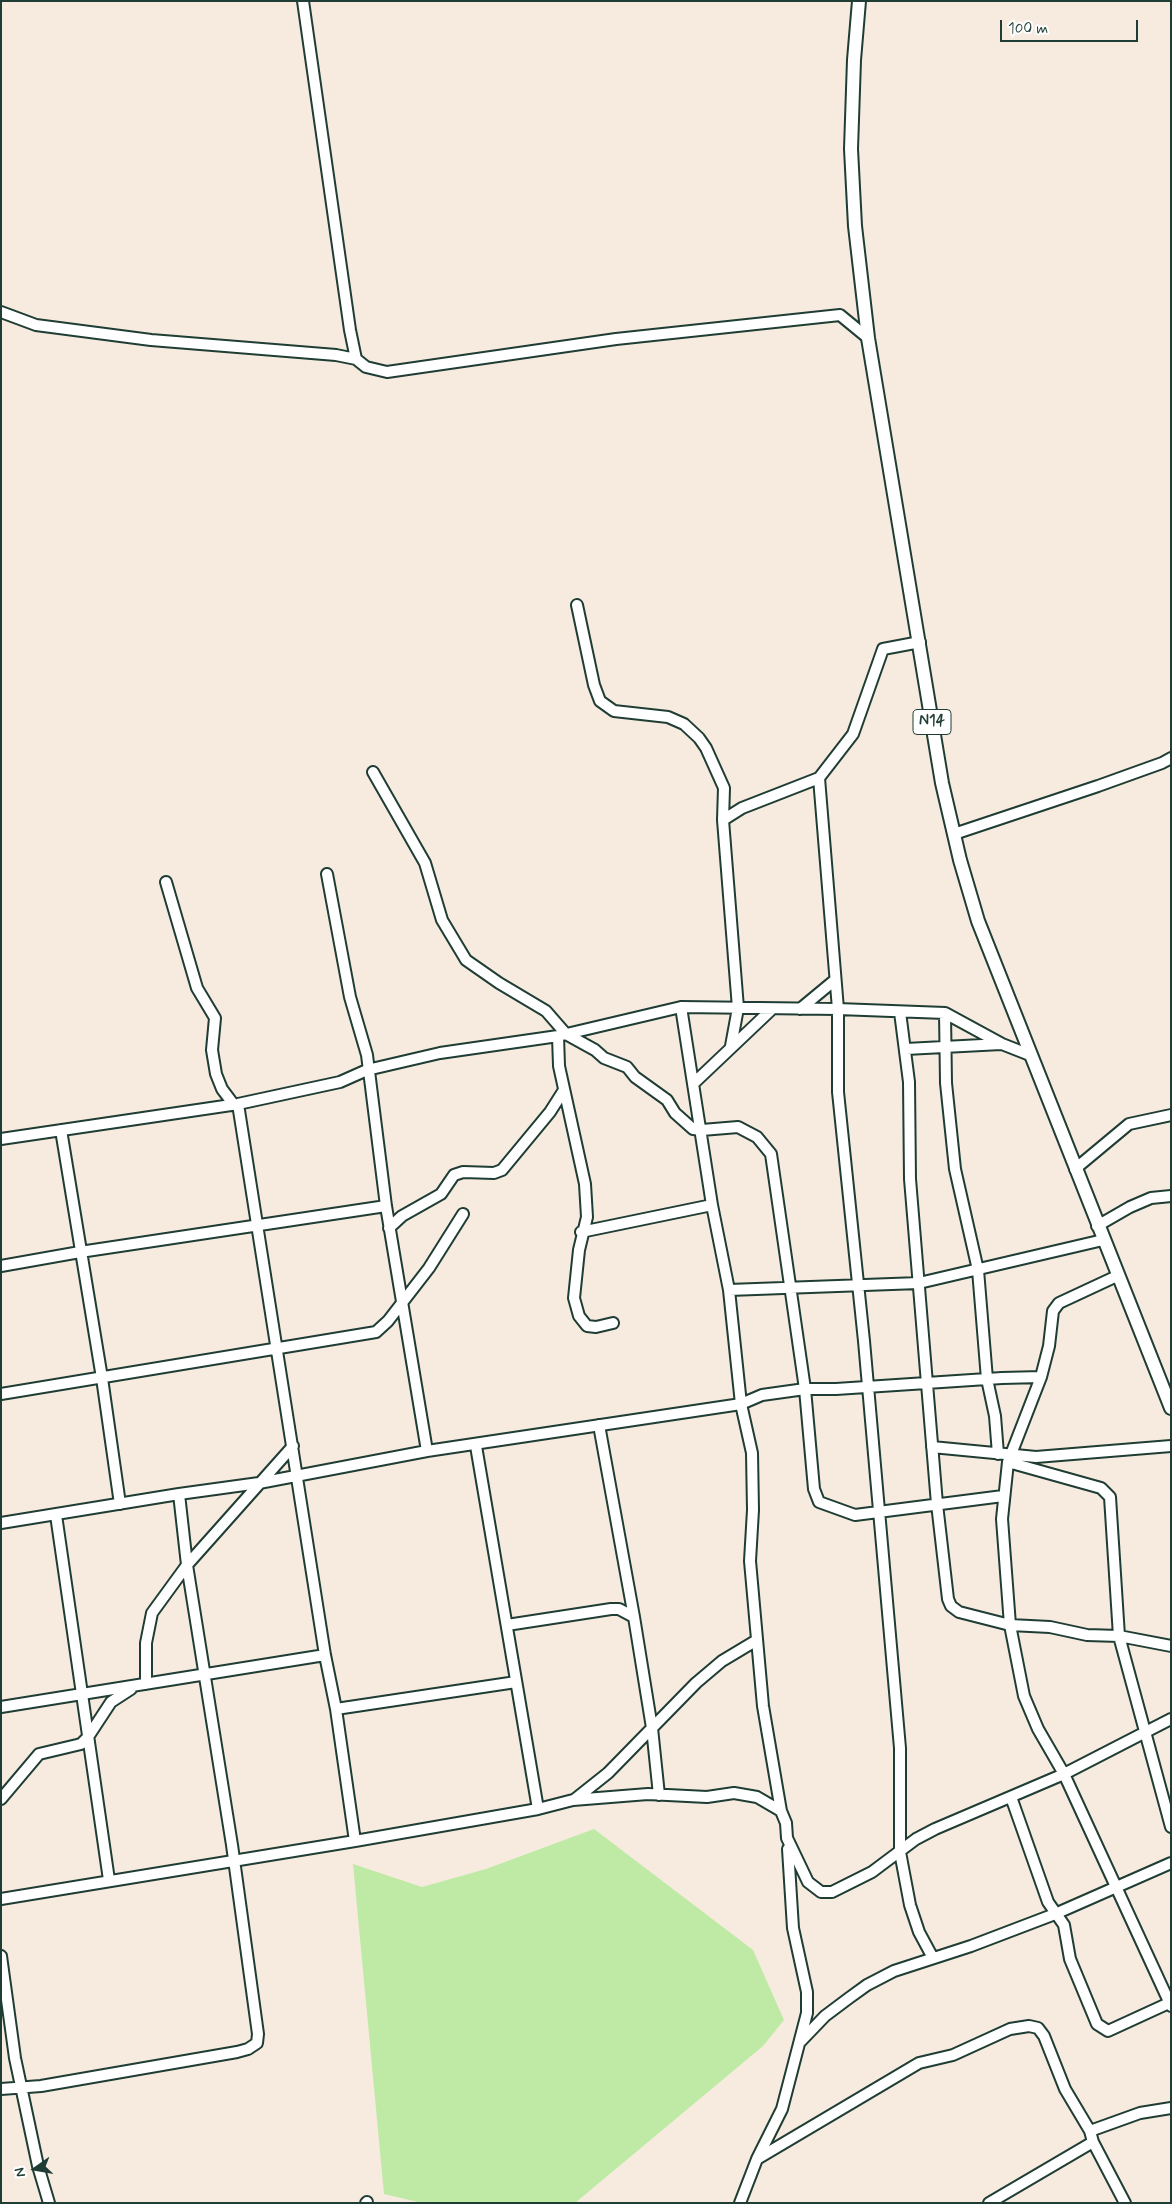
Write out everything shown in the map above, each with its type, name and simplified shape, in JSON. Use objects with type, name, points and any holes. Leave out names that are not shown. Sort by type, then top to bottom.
[{"type":"main road","name":"N14","points":[[859,1],[854,60],[851,149],[855,226],[868,338],[942,783],[978,921],[1074,1169],[1171,1408]]},
{"type":"street","points":[[302,1],[356,359]]},
{"type":"street","points":[[1,312],[36,325],[150,340],[336,355],[356,359],[366,367],[386,372],[616,339],[840,315],[868,338]]},
{"type":"street","points":[[577,605],[594,685],[600,701],[614,711],[668,717],[684,724],[706,748],[724,788],[723,820],[738,1008],[731,1046]]},
{"type":"street","points":[[723,820],[742,808],[819,778],[853,734],[883,649],[920,642]]},
{"type":"street","points":[[954,834],[1116,780],[1171,758]]},
{"type":"street","points":[[372,772],[425,864],[442,920],[466,960],[546,1011],[562,1035],[595,1050],[604,1058],[627,1067],[635,1077],[667,1100],[675,1113],[693,1129],[738,1127],[757,1137],[771,1154],[806,1389],[814,1490],[820,1502],[855,1515],[1003,1496]]},
{"type":"street","points":[[819,778],[838,1009],[838,1092],[868,1388],[900,1748],[900,1852],[910,1905],[919,1932],[933,1958]]},
{"type":"street","points":[[327,874],[350,998],[366,1055],[386,1206],[427,1452]]},
{"type":"street","points":[[166,882],[197,988],[215,1018],[212,1050],[216,1074],[222,1089],[236,1104],[258,1225],[325,1656],[336,1709],[355,1842]]},
{"type":"street","points":[[800,1009],[835,980]]},
{"type":"street","points":[[681,1007],[702,1130],[712,1204],[729,1290],[741,1404],[752,1453],[753,1510],[750,1561],[757,1640],[764,1706],[781,1811],[786,1823],[793,1928],[807,1992],[807,2013],[782,2109],[757,2159],[740,2203]]},
{"type":"street","points":[[1,1139],[236,1104],[340,1082],[367,1070],[470,1047],[562,1035],[681,1007],[838,1009],[944,1013],[1002,1044],[1030,1055]]},
{"type":"street","points":[[694,1083],[772,1009]]},
{"type":"street","points":[[900,1012],[906,1050],[908,1082],[910,1179],[937,1504],[948,1599],[951,1606],[959,1612],[1010,1625],[1050,1627],[1087,1635],[1119,1636],[1171,1646]]},
{"type":"street","points":[[944,1013],[946,1083],[955,1169],[978,1270],[987,1379],[995,1416],[998,1454]]},
{"type":"street","points":[[562,1035],[557,1048],[564,1090],[585,1184],[587,1217],[582,1232],[574,1298],[579,1316],[587,1326],[596,1327],[613,1323]]},
{"type":"street","points":[[906,1050],[1002,1044]]},
{"type":"street","points":[[390,1228],[402,1216],[441,1194],[454,1175],[463,1172],[494,1173],[502,1170],[550,1112],[564,1090]]},
{"type":"street","points":[[1074,1169],[1129,1124],[1171,1115]]},
{"type":"street","points":[[61,1130],[102,1378],[120,1504]]},
{"type":"street","points":[[1097,1226],[1130,1207],[1151,1198],[1171,1196]]},
{"type":"street","points":[[582,1232],[712,1204]]},
{"type":"street","points":[[1,1266],[80,1252],[386,1206]]},
{"type":"street","points":[[1,1394],[376,1332],[429,1268],[463,1214]]},
{"type":"street","points":[[729,1290],[919,1283],[1103,1240]]},
{"type":"street","points":[[1011,1797],[1048,1902],[1064,1925],[1070,1959],[1098,2024],[1108,2031],[1170,2004],[1064,1774],[1038,1729],[1024,1696],[1010,1625],[1002,1519],[1003,1496],[1009,1459],[1041,1377],[1050,1346],[1053,1311],[1059,1303],[1117,1276]]},
{"type":"street","points":[[1,1524],[178,1494],[259,1483],[427,1452],[741,1404],[762,1395],[806,1389],[868,1388],[1041,1377]]},
{"type":"street","points":[[599,1426],[634,1616],[652,1728],[659,1795]]},
{"type":"street","points":[[142,1685],[146,1643],[152,1613],[187,1565],[293,1446]]},
{"type":"street","points":[[476,1446],[538,1809]]},
{"type":"street","points":[[1009,1459],[1171,1446]]},
{"type":"street","points":[[932,1448],[998,1454],[1101,1488],[1110,1497],[1119,1636],[1171,1827]]},
{"type":"street","points":[[1,2089],[40,2086],[237,2052],[248,2049],[258,2043],[252,1981],[187,1565],[178,1494]]},
{"type":"street","points":[[56,1515],[110,1880]]},
{"type":"street","points":[[506,1625],[611,1609],[627,1611],[634,1616]]},
{"type":"street","points":[[573,1800],[608,1773],[696,1683],[722,1661],[757,1640]]},
{"type":"street","points":[[1,1707],[325,1656]]},
{"type":"street","points":[[336,1709],[516,1682]]},
{"type":"street","points":[[1,1799],[39,1754],[81,1744],[88,1737],[111,1702],[123,1693],[142,1685]]},
{"type":"street","points":[[787,1838],[808,1882],[821,1892],[832,1892],[847,1886],[900,1852],[916,1839],[1064,1774],[1171,1719]]},
{"type":"street","points":[[1,1899],[233,1860],[355,1842],[538,1809],[573,1800],[659,1795],[707,1797],[734,1793],[757,1796],[781,1811]]},
{"type":"street","points":[[801,2041],[825,2016],[867,1985],[894,1971],[971,1946],[1055,1914],[1118,1888],[1171,1863]]},
{"type":"street","points":[[1,1956],[15,2058],[38,2166],[48,2203]]},
{"type":"street","points":[[757,2159],[919,2063],[953,2055],[1010,2029],[1029,2026],[1038,2028],[1044,2036],[1064,2089],[1090,2131],[1093,2142],[1125,2203]]},
{"type":"street","points":[[1090,2131],[1140,2113],[1171,2108]]},
{"type":"street","points":[[989,2203],[1093,2142]]},
{"type":"green space","points":[[594,1829],[753,1950],[784,2020],[763,2046],[575,2203],[422,2203],[384,2194],[353,1864],[422,1887],[486,1869]]}]
